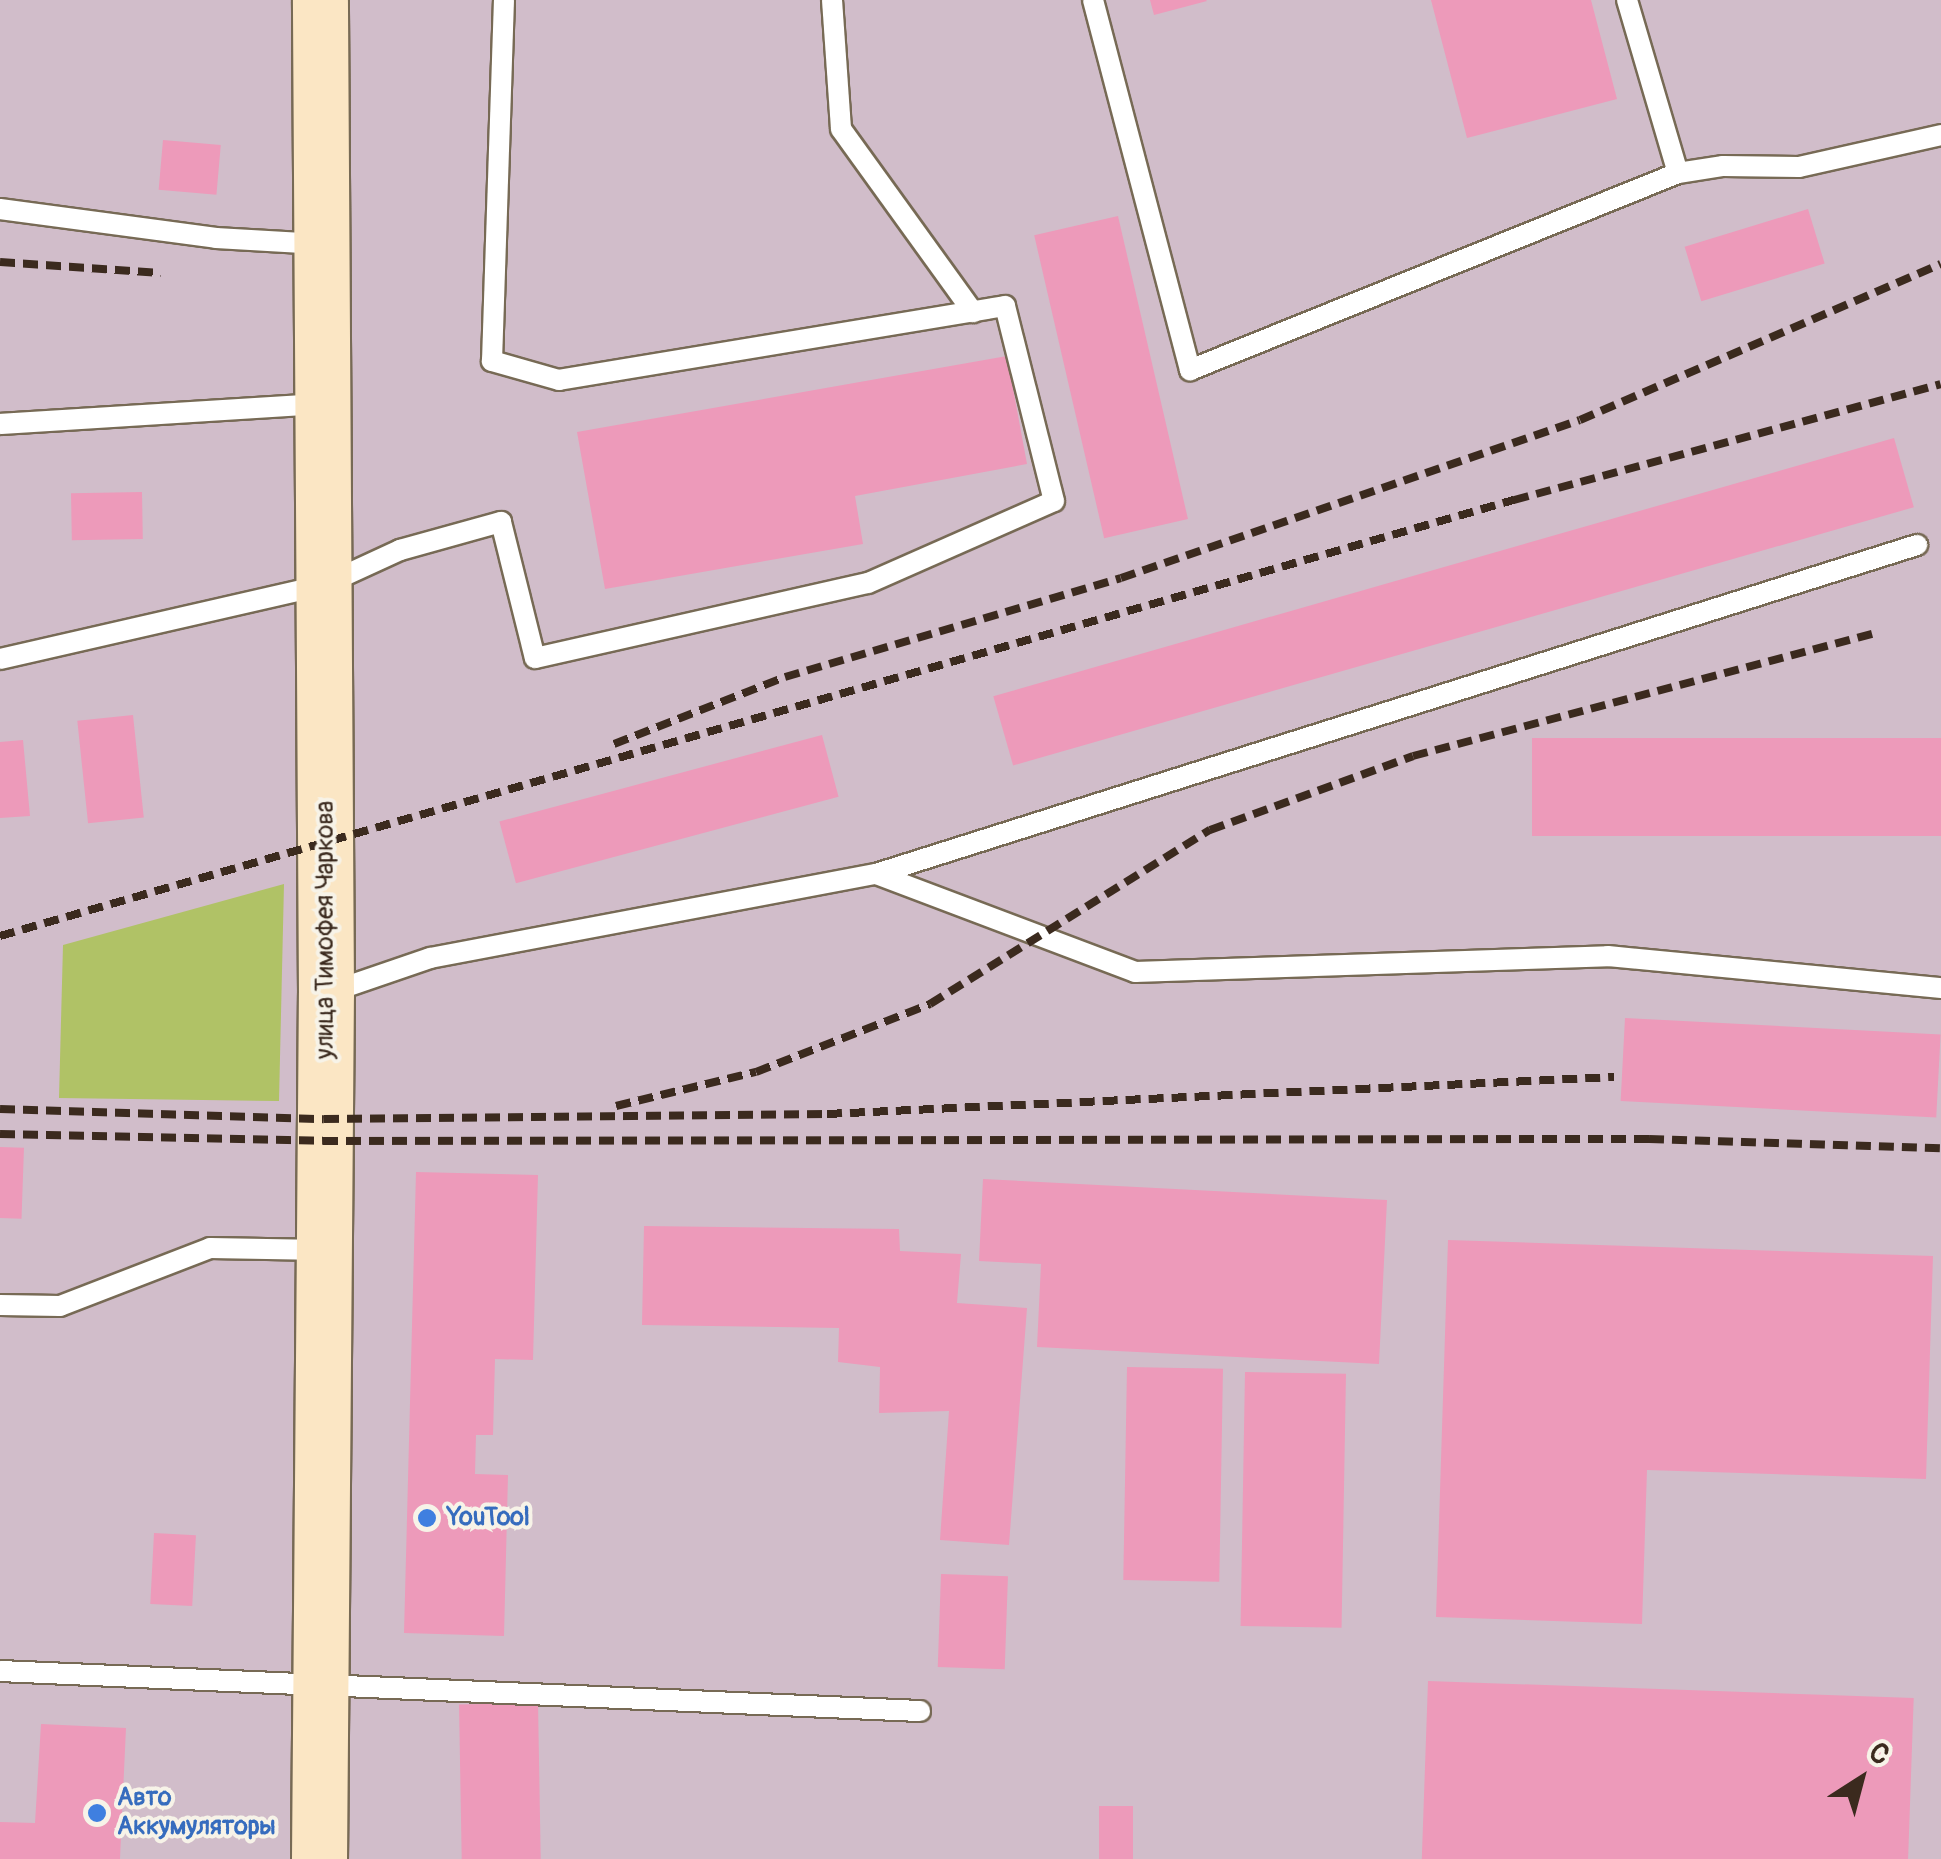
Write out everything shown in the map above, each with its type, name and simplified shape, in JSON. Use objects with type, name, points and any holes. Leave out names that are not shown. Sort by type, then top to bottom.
[{"type":"main road","name":"улица Тимофея Чаркова","points":[[319,1859],[326,994],[320,0]]},
{"type":"lane","points":[[0,659],[324,586],[400,550],[502,522],[536,658],[868,583],[1054,501],[1004,306],[559,380],[492,361],[504,0]]},
{"type":"lane","points":[[832,0],[841,129],[973,312]]},
{"type":"lane","points":[[1092,0],[1190,370],[1678,173],[1724,166],[1798,167],[1941,135]]},
{"type":"lane","points":[[1626,0],[1678,173]]},
{"type":"lane","points":[[0,209],[216,238],[322,244]]},
{"type":"lane","points":[[0,424],[323,404]]},
{"type":"lane","points":[[326,994],[430,958],[876,874],[1917,545]]},
{"type":"lane","points":[[876,874],[1134,972],[1608,956],[1941,988]]},
{"type":"lane","points":[[0,1305],[60,1306],[210,1248],[325,1250]]},
{"type":"lane","points":[[0,1671],[920,1710]]},
{"type":"shaded area","points":[[0,0],[1941,0],[1941,1859],[0,1859]]},
{"type":"green space","points":[[284,884],[279,1101],[59,1098],[63,945]]},
{"type":"building","points":[[1150,0],[1206,0],[1207,1],[1154,15]]},
{"type":"building","points":[[1431,0],[1591,0],[1617,99],[1467,138]]},
{"type":"building","points":[[163,140],[221,145],[216,195],[159,190]]},
{"type":"building","points":[[1808,209],[1825,264],[1701,301],[1685,247]]},
{"type":"building","points":[[1118,216],[1188,519],[1104,538],[1034,235]]},
{"type":"building","points":[[1007,356],[1027,464],[855,496],[863,544],[605,589],[577,432]]},
{"type":"building","points":[[1894,438],[1914,507],[1013,765],[993,696]]},
{"type":"building","points":[[142,492],[143,539],[72,540],[71,493]]},
{"type":"building","points":[[133,715],[144,817],[88,823],[77,721]]},
{"type":"building","points":[[822,735],[839,797],[516,883],[499,821]]},
{"type":"building","points":[[1532,738],[1941,738],[1941,836],[1532,836]]},
{"type":"building","points":[[23,740],[30,816],[0,818],[0,742]]},
{"type":"building","points":[[1625,1018],[1941,1035],[1936,1117],[1621,1101]]},
{"type":"building","points":[[0,1147],[24,1148],[22,1219],[0,1218]]},
{"type":"building","points":[[416,1172],[538,1175],[533,1360],[495,1359],[493,1435],[476,1435],[475,1474],[508,1475],[504,1636],[404,1633]]},
{"type":"building","points":[[983,1179],[1387,1200],[1379,1364],[1037,1347],[1041,1264],[979,1261]]},
{"type":"building","points":[[644,1226],[899,1229],[900,1251],[961,1254],[957,1303],[1027,1308],[1009,1545],[940,1540],[949,1411],[879,1413],[880,1367],[838,1362],[839,1328],[642,1325]]},
{"type":"building","points":[[1448,1240],[1933,1256],[1926,1479],[1647,1470],[1642,1624],[1436,1617]]},
{"type":"building","points":[[1127,1367],[1223,1369],[1219,1582],[1123,1580]]},
{"type":"building","points":[[1245,1372],[1346,1374],[1342,1628],[1241,1626]]},
{"type":"building","points":[[154,1533],[196,1535],[192,1606],[150,1604]]},
{"type":"building","points":[[941,1574],[1008,1576],[1005,1669],[938,1667]]},
{"type":"building","points":[[1428,1681],[1914,1698],[1908,1859],[1422,1859]]},
{"type":"building","points":[[538,1703],[541,1859],[462,1859],[459,1704]]},
{"type":"building","points":[[41,1724],[126,1728],[120,1859],[0,1859],[0,1822],[35,1823]]},
{"type":"building","points":[[1099,1806],[1133,1806],[1133,1859],[1099,1859]]},
{"type":"railway","points":[[0,262],[161,273]]},
{"type":"railway","points":[[614,744],[785,677],[1121,578],[1580,420],[1941,264]]},
{"type":"railway","points":[[0,936],[1514,500],[1941,384]]},
{"type":"railway","points":[[616,1106],[756,1072],[930,1004],[1210,830],[1413,756],[1875,633]]},
{"type":"railway","points":[[0,1109],[324,1119],[827,1114],[1614,1077]]},
{"type":"railway","points":[[0,1134],[323,1141],[1649,1139],[1941,1148]]},
{"type":"place","name":"YouTool","points":[[427,1518]]},
{"type":"place","name":"Авто Аккумуляторы","points":[[97,1813]]}]
